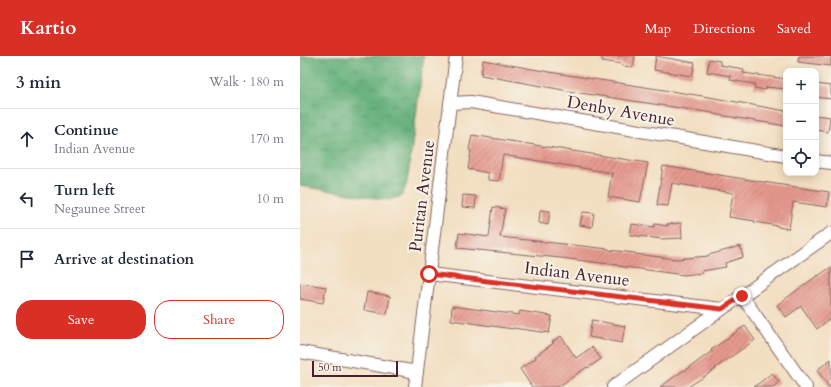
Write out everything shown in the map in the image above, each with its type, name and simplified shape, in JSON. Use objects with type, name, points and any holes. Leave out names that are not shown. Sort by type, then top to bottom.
[{"type":"street","name":"Puritan Avenue","points":[[415,387],[456,56]]},
{"type":"street","name":"Denby Avenue","points":[[450,103],[470,102],[783,155]]},
{"type":"street","points":[[819,162],[831,164]]},
{"type":"street","points":[[613,387],[831,233]]},
{"type":"street","name":"Indian Avenue","points":[[429,274],[722,309]]},
{"type":"street","points":[[742,296],[806,387]]},
{"type":"street","points":[[300,352],[417,372]]},
{"type":"green space","points":[[300,56],[424,56],[407,183],[402,196],[388,200],[300,186]]},
{"type":"building","points":[[602,56],[635,56],[633,67],[602,61]]},
{"type":"building","points":[[656,56],[695,63],[692,76],[654,70]]},
{"type":"building","points":[[799,56],[831,56],[831,66],[798,62]]},
{"type":"building","points":[[709,59],[720,61],[720,65],[744,69],[743,73],[783,79],[783,89],[766,87],[766,90],[754,88],[755,84],[730,80],[731,76],[707,72]]},
{"type":"building","points":[[483,60],[709,97],[783,110],[783,126],[713,113],[580,93],[481,75]]},
{"type":"building","points":[[819,84],[831,86],[831,99],[819,97]]},
{"type":"building","points":[[819,115],[830,117],[828,132],[819,130]]},
{"type":"building","points":[[472,135],[648,163],[640,202],[608,197],[612,173],[503,155],[499,181],[488,180],[488,173],[468,169],[471,151],[469,150]]},
{"type":"building","points":[[663,166],[829,192],[827,207],[793,202],[789,229],[729,217],[733,193],[672,183],[668,206],[657,205]]},
{"type":"building","points":[[463,195],[476,196],[475,208],[462,207]]},
{"type":"building","points":[[493,207],[505,209],[500,237],[609,249],[676,259],[708,256],[740,246],[743,257],[725,263],[726,267],[702,271],[702,273],[684,275],[561,258],[457,248],[459,233],[489,237]]},
{"type":"building","points":[[540,210],[550,211],[548,225],[539,223]]},
{"type":"building","points":[[583,212],[594,213],[592,227],[580,225]]},
{"type":"building","points":[[681,223],[682,238],[662,239],[630,235],[632,224],[654,227],[655,224],[668,226],[667,224]]},
{"type":"building","points":[[831,267],[831,318],[817,329],[801,306],[786,317],[777,305]]},
{"type":"building","points":[[300,283],[326,287],[323,303],[300,299]]},
{"type":"building","points":[[367,292],[390,296],[387,314],[364,310]]},
{"type":"building","points":[[452,306],[519,315],[520,311],[552,316],[549,333],[451,320]]},
{"type":"building","points":[[592,320],[625,326],[622,343],[589,337]]},
{"type":"building","points":[[745,326],[755,340],[715,368],[716,369],[688,387],[660,387],[684,370],[685,371]]},
{"type":"building","points":[[561,336],[576,358],[592,347],[601,359],[558,387],[532,387],[520,369],[536,358],[535,356],[554,343],[552,342]]},
{"type":"building","points":[[831,359],[831,387],[829,387],[817,370]]},
{"type":"building","points":[[772,373],[779,382],[773,387],[754,387]]},
{"type":"route","points":[[429,274],[722,309],[742,296]]}]
